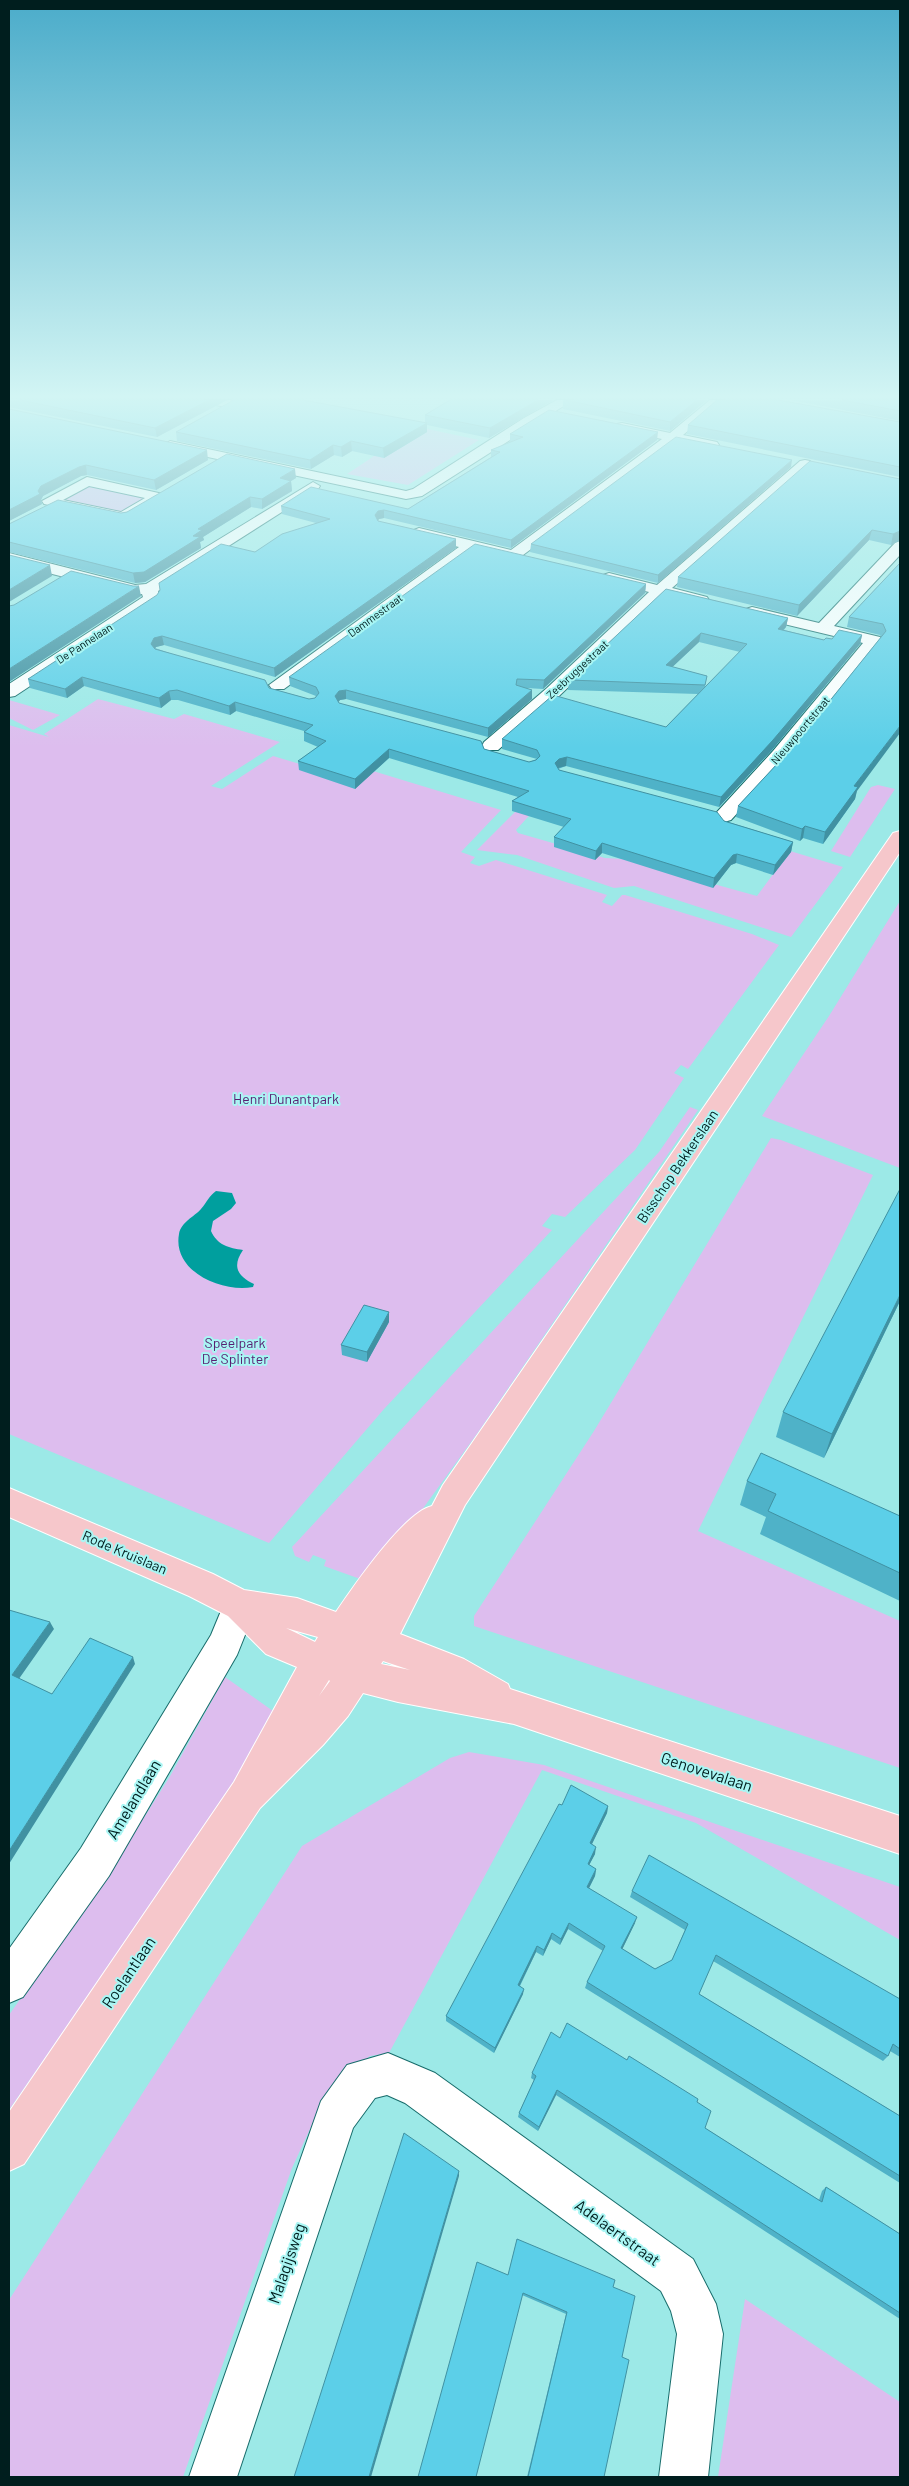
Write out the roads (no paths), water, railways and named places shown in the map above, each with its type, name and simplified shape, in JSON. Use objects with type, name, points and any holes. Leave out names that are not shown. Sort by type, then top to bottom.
[{"type":"main road","name":"Bisschop Bekkerslaan","points":[[355,1674],[392,1617],[454,1495],[900,837]]},
{"type":"main road","name":"Bisschop Bekkerslaan","points":[[322,1660],[380,1576],[454,1495]]},
{"type":"main road","name":"Rode Kruislaan","points":[[9,1502],[201,1585],[240,1605],[278,1643],[355,1674]]},
{"type":"main road","name":"Rode Kruislaan","points":[[240,1605],[297,1614],[376,1642]]},
{"type":"main road","name":"Genovevalaan","points":[[376,1642],[452,1671],[514,1707]]},
{"type":"main road","name":"Roelantlaan","points":[[9,2148],[247,1795],[302,1689],[322,1660]]},
{"type":"main road","name":"Genovevalaan","points":[[355,1674],[398,1685],[514,1707],[900,1836]]},
{"type":"main road","name":"Roelantlaan","points":[[247,1795],[316,1726],[335,1704],[355,1674]]},
{"type":"street","points":[[9,558],[135,590],[150,589],[265,516]]},
{"type":"street","points":[[514,555],[567,516]]},
{"type":"street","name":"Zeebruggestraat","points":[[491,746],[553,692],[661,590],[749,516]]},
{"type":"street","points":[[401,528],[532,559]]},
{"type":"street","name":"Dammestraat","points":[[278,685],[472,545]]},
{"type":"street","points":[[733,607],[822,629],[900,546]]},
{"type":"street","points":[[55,583],[70,574]]},
{"type":"street","points":[[597,575],[715,603]]},
{"type":"street","name":"De Pannelaan","points":[[9,692],[150,599],[150,589]]},
{"type":"street","name":"Nieuwpoortstraat","points":[[723,818],[780,755],[874,641],[822,629]]},
{"type":"street","points":[[259,680],[278,685],[276,691],[293,696]]},
{"type":"street","points":[[472,741],[491,746],[491,753],[509,758]]},
{"type":"street","name":"Amelandlaan","points":[[9,1983],[96,1862],[225,1644],[240,1605]]},
{"type":"street","name":"Malagijsweg","points":[[213,2477],[336,2116],[362,2080],[388,2074]]},
{"type":"street","name":"Adelaertstraat","points":[[388,2074],[420,2088],[677,2275],[693,2304],[700,2334],[684,2477]]},
{"type":"water","points":[[216,1191],[232,1193],[236,1203],[231,1209],[213,1221],[211,1231],[220,1243],[243,1250],[238,1261],[238,1270],[244,1278],[254,1284],[253,1287],[228,1287],[215,1283],[191,1269],[183,1259],[179,1247],[180,1230]]},
{"type":"park label","name":"Henri Dunantpark","points":[[286,1098]]},
{"type":"park label","name":"Speelpark De Splinter","points":[[235,1350]]}]
